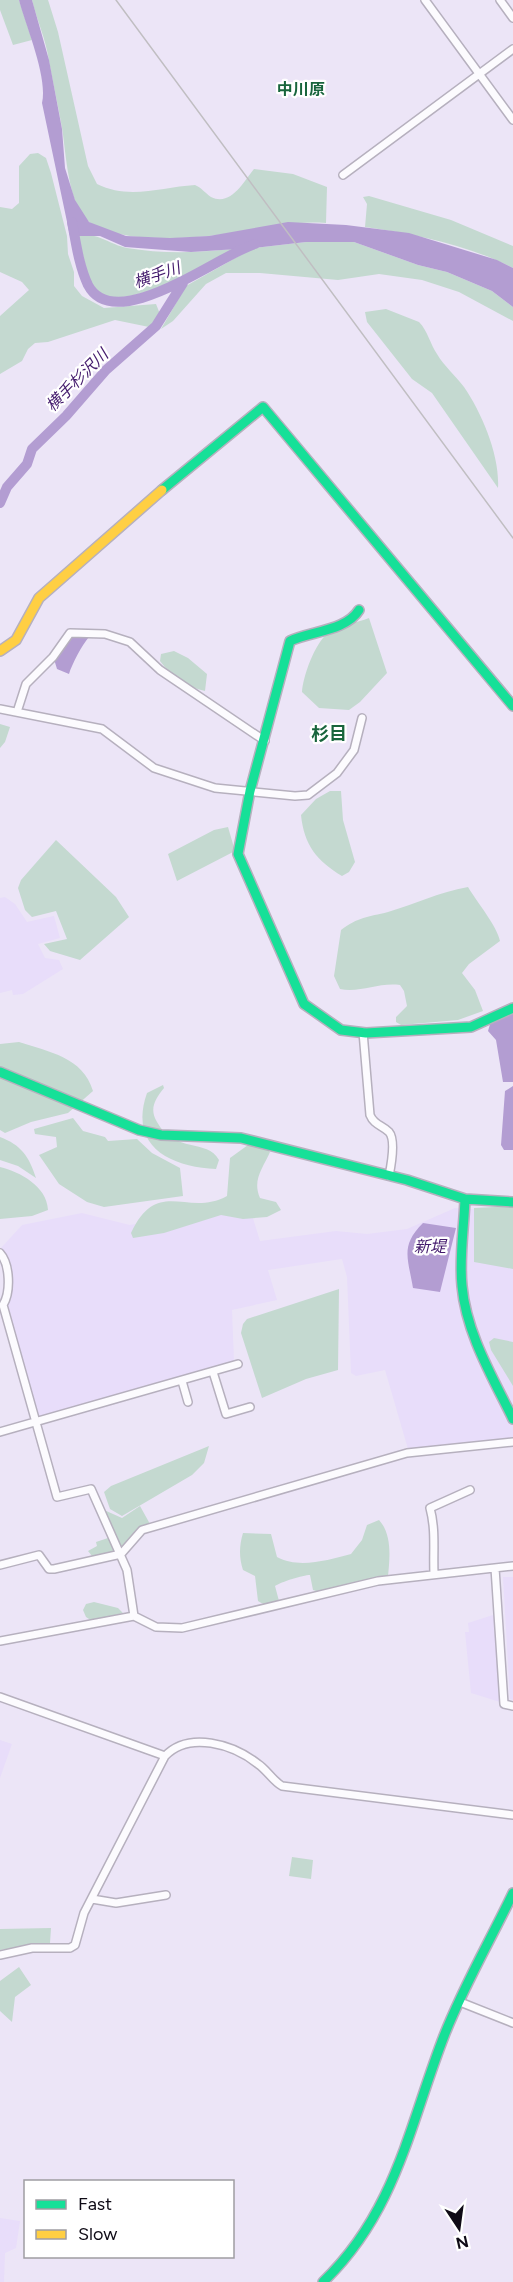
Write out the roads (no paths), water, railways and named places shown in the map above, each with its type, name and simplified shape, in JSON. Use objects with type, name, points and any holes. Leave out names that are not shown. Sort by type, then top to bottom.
[{"type":"street","points":[[425,0],[513,120]]},
{"type":"street","points":[[500,0],[513,18]]},
{"type":"street","points":[[343,174],[513,48]]},
{"type":"street","points":[[0,651],[16,640],[39,598],[177,477],[263,407],[513,706]]},
{"type":"street","points":[[358,610],[358,613],[326,631],[305,634],[290,641],[250,791],[238,854],[304,1004],[341,1030],[363,1032],[471,1027],[513,1008]]},
{"type":"street","points":[[17,712],[26,684],[53,657],[70,633],[105,634],[130,642],[160,670],[265,741]]},
{"type":"street","points":[[0,709],[102,729],[154,768],[215,788],[308,795],[337,773],[352,753],[362,718]]},
{"type":"street","points":[[363,1032],[370,1115],[375,1123],[388,1131],[392,1138],[389,1176]]},
{"type":"street","points":[[0,1072],[139,1130],[161,1135],[241,1138],[389,1176],[465,1200],[513,1202]]},
{"type":"street","points":[[465,1200],[464,1299],[474,1333],[513,1419]]},
{"type":"street","points":[[0,1252],[4,1258],[8,1278],[6,1300],[3,1305],[57,1497],[92,1489],[127,1570],[134,1616]]},
{"type":"street","points":[[0,1432],[238,1365]]},
{"type":"street","points":[[213,1372],[226,1414],[250,1407]]},
{"type":"street","points":[[182,1381],[188,1402]]},
{"type":"street","points":[[0,1565],[39,1555],[49,1569],[54,1569],[121,1554],[142,1530],[369,1463],[407,1453],[513,1442]]},
{"type":"street","points":[[434,1574],[432,1544],[435,1526],[430,1508],[470,1490]]},
{"type":"street","points":[[0,1641],[134,1616],[156,1627],[182,1628],[378,1581],[513,1566]]},
{"type":"street","points":[[495,1568],[504,1704],[513,1707]]},
{"type":"street","points":[[0,1697],[165,1756]]},
{"type":"street","points":[[0,1955],[32,1948],[72,1947],[92,1899],[165,1756],[176,1745],[207,1742],[240,1752],[258,1763],[282,1786],[513,1815]]},
{"type":"street","points":[[323,2282],[365,2237],[403,2152],[437,2054],[513,1893]]},
{"type":"street","points":[[92,1899],[116,1903],[166,1895]]},
{"type":"street","points":[[460,2002],[513,2023]]},
{"type":"water","points":[[19,0],[32,0],[49,60],[62,129],[65,168],[75,200],[89,222],[126,236],[170,238],[209,236],[288,222],[346,225],[409,233],[497,260],[513,268],[513,307],[492,291],[447,272],[418,265],[354,242],[306,242],[191,252],[125,247],[100,236],[70,236],[42,103],[43,92],[39,66]]},
{"type":"water","points":[[72,635],[89,637],[69,674],[57,669],[54,659]]},
{"type":"water","points":[[513,1012],[513,1082],[503,1082],[496,1040],[488,1031],[491,1021]]},
{"type":"water","points":[[513,1086],[513,1150],[504,1150],[501,1145],[505,1091]]},
{"type":"water","name":"新堤","points":[[423,1223],[456,1228],[440,1292],[413,1288],[407,1253],[408,1246]]},
{"type":"waterway","name":"横手川","points":[[72,222],[80,262],[88,285],[102,299],[121,302],[144,297],[169,287],[255,244]]},
{"type":"waterway","name":"横手杉沢川","points":[[0,503],[7,487],[27,464],[32,449],[66,416],[106,370],[156,326],[183,283]]},
{"type":"railway","points":[[116,0],[513,538]]},
{"type":"district","name":"中川原","points":[[301,89]]},
{"type":"district","name":"杉目","points":[[329,734]]}]
